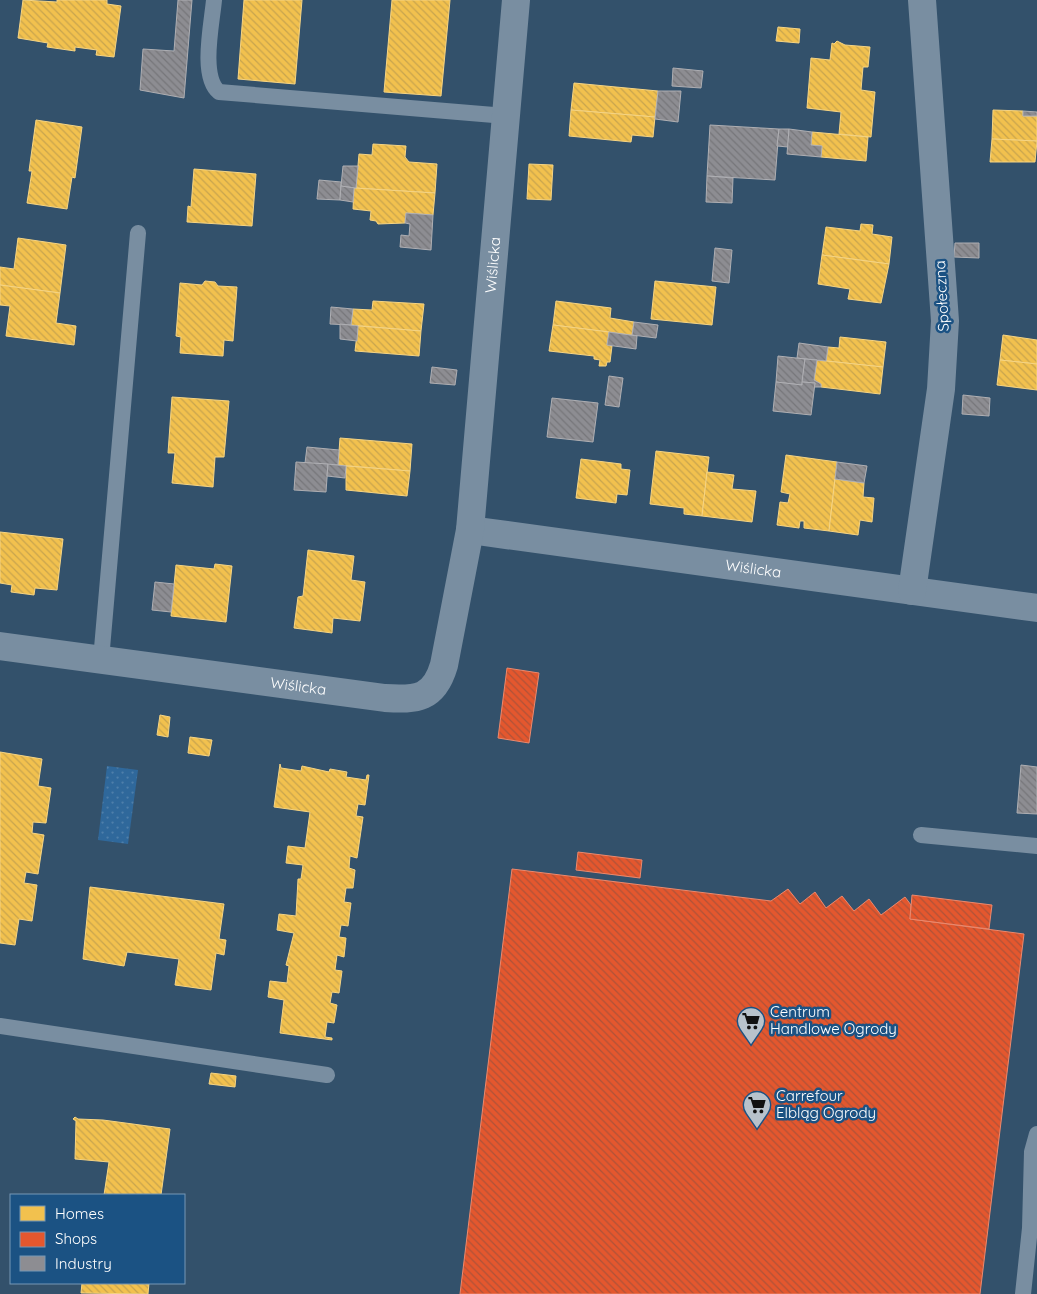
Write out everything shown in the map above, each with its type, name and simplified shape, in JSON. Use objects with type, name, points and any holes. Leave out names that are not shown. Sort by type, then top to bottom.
[{"type":"street","name":"Wiślicka","points":[[0,646],[386,698],[414,698],[429,692],[440,677],[454,621],[470,530],[516,0]]},
{"type":"street","name":"Społeczna","points":[[912,591],[941,389],[945,329],[922,0]]},
{"type":"street","name":"Wiślicka","points":[[470,530],[1037,608]]},
{"type":"lane","points":[[214,0],[208,74],[212,86],[218,92],[506,116]]},
{"type":"lane","points":[[101,660],[138,233]]},
{"type":"lane","points":[[921,835],[1037,846]]},
{"type":"lane","points":[[0,1026],[326,1075]]},
{"type":"lane","points":[[1023,1294],[1030,1228],[1032,1152],[1037,1134]]},
{"type":"lane","points":[[1030,1228],[1037,1203]]},
{"type":"shaded area","points":[[107,766],[138,770],[128,844],[98,840]]},
{"type":"building: Homes","points":[[23,0],[57,2],[57,0],[107,0],[107,4],[121,6],[114,57],[96,55],[97,50],[75,47],[75,51],[47,47],[48,43],[18,38]]},
{"type":"building: Homes","points":[[244,0],[302,0],[295,84],[238,79]]},
{"type":"building: Homes","points":[[392,0],[450,0],[441,96],[384,92]]},
{"type":"building: Homes","points":[[778,27],[800,29],[799,43],[776,41]]},
{"type":"building: Homes","points":[[837,41],[845,45],[870,47],[868,67],[863,67],[861,90],[875,92],[871,137],[839,134],[841,112],[807,108],[811,58],[830,60],[832,43],[834,44]]},
{"type":"building: Homes","points":[[574,83],[658,91],[655,117],[571,110]]},
{"type":"building: Homes","points":[[571,110],[655,117],[653,137],[632,135],[631,142],[569,136]]},
{"type":"building: Homes","points":[[993,110],[1023,111],[1023,116],[1037,116],[1037,141],[992,139]]},
{"type":"building: Homes","points":[[36,120],[82,127],[75,178],[72,177],[67,209],[27,203],[32,171],[29,171]]},
{"type":"building: Homes","points":[[812,132],[868,137],[866,161],[821,157],[822,146],[811,145]]},
{"type":"building: Homes","points":[[992,139],[1037,141],[1035,162],[990,162]]},
{"type":"building: Homes","points":[[373,144],[406,146],[405,157],[409,162],[437,164],[435,193],[356,188],[359,154],[372,155]]},
{"type":"building: Homes","points":[[529,164],[553,165],[551,200],[527,199]]},
{"type":"building: Homes","points":[[194,169],[256,174],[252,226],[187,222],[188,206],[191,207]]},
{"type":"building: Homes","points":[[354,188],[435,193],[433,215],[406,213],[405,223],[378,224],[376,221],[370,220],[371,211],[353,209]]},
{"type":"building: Homes","points":[[861,224],[873,225],[872,234],[892,237],[889,264],[822,255],[826,227],[860,231]]},
{"type":"building: Homes","points":[[18,238],[66,245],[60,293],[0,285],[0,267],[14,269]]},
{"type":"building: Homes","points":[[822,255],[889,264],[881,303],[848,299],[850,289],[818,284]]},
{"type":"building: Homes","points":[[205,281],[215,282],[218,286],[237,287],[233,341],[224,340],[223,356],[180,353],[181,337],[176,336],[180,283],[202,285]]},
{"type":"building: Homes","points":[[655,281],[716,287],[712,325],[651,319]]},
{"type":"building: Homes","points":[[0,285],[60,293],[56,323],[76,326],[74,345],[6,336],[10,306],[0,305]]},
{"type":"building: Homes","points":[[373,301],[424,304],[421,331],[351,325],[353,309],[372,310]]},
{"type":"building: Homes","points":[[556,301],[611,308],[610,318],[634,322],[632,335],[553,325]]},
{"type":"building: Homes","points":[[553,325],[609,332],[607,345],[612,346],[610,362],[607,362],[606,366],[599,366],[600,360],[594,359],[594,356],[549,351]]},
{"type":"building: Homes","points":[[358,326],[421,331],[419,356],[355,351]]},
{"type":"building: Homes","points":[[1003,335],[1037,340],[1037,364],[1000,360]]},
{"type":"building: Homes","points":[[840,337],[886,342],[883,367],[826,361],[828,347],[839,348]]},
{"type":"building: Homes","points":[[817,360],[883,367],[880,394],[821,387],[821,384],[814,380]]},
{"type":"building: Homes","points":[[1000,360],[1037,364],[1037,390],[997,385]]},
{"type":"building: Homes","points":[[172,397],[229,401],[224,457],[215,457],[213,487],[172,483],[175,453],[168,453]]},
{"type":"building: Homes","points":[[340,438],[412,444],[410,471],[338,465]]},
{"type":"building: Homes","points":[[656,451],[709,457],[702,516],[684,514],[684,508],[650,504]]},
{"type":"building: Homes","points":[[786,455],[837,462],[829,531],[804,528],[804,521],[800,521],[799,528],[777,525],[780,502],[788,503],[790,494],[781,492]]},
{"type":"building: Homes","points":[[581,459],[621,464],[621,469],[630,470],[627,495],[617,494],[616,503],[576,498]]},
{"type":"building: Homes","points":[[346,466],[410,471],[407,496],[346,490]]},
{"type":"building: Homes","points":[[707,472],[734,475],[732,489],[756,491],[752,522],[702,516]]},
{"type":"building: Homes","points":[[835,479],[864,483],[863,497],[874,498],[872,522],[860,520],[858,535],[829,531]]},
{"type":"building: Homes","points":[[0,532],[63,539],[57,590],[35,588],[34,595],[11,592],[12,585],[0,583]]},
{"type":"building: Homes","points":[[308,550],[354,556],[351,580],[365,582],[360,621],[333,618],[332,633],[294,628],[298,597],[303,596]]},
{"type":"building: Homes","points":[[215,564],[232,566],[226,622],[171,616],[176,565],[214,569]]},
{"type":"building: Homes","points":[[160,715],[170,717],[168,737],[157,735]]},
{"type":"building: Homes","points":[[190,737],[212,740],[209,756],[188,753]]},
{"type":"building: Homes","points":[[0,752],[42,759],[38,786],[51,788],[46,823],[33,822],[32,833],[44,835],[38,874],[26,872],[24,883],[37,885],[32,921],[19,919],[15,945],[0,943]]},
{"type":"building: Homes","points":[[280,764],[281,768],[301,771],[302,766],[329,772],[330,769],[347,772],[346,777],[366,780],[367,775],[369,775],[365,805],[358,804],[356,816],[363,817],[357,858],[350,856],[349,868],[355,870],[353,888],[346,888],[344,902],[351,903],[348,926],[341,925],[339,937],[346,938],[344,957],[337,955],[335,970],[342,971],[339,993],[332,992],[330,1003],[337,1005],[334,1023],[327,1022],[325,1037],[332,1038],[332,1040],[280,1033],[284,1000],[268,997],[270,981],[287,983],[289,966],[286,965],[294,933],[277,930],[279,914],[296,916],[298,879],[301,879],[303,865],[286,863],[288,846],[305,848],[310,812],[274,807]]},
{"type":"building: Homes","points":[[90,887],[224,904],[219,939],[226,940],[224,955],[216,953],[211,990],[175,985],[179,959],[127,952],[124,966],[83,959]]},
{"type":"building: Homes","points":[[211,1073],[236,1076],[235,1087],[209,1084]]},
{"type":"building: Homes","points":[[75,1117],[78,1119],[103,1120],[170,1129],[161,1194],[104,1194],[109,1162],[75,1159],[76,1121],[73,1119]]},
{"type":"building: Homes","points":[[82,1284],[149,1284],[148,1294],[81,1293]]},
{"type":"building: Shops","points":[[507,668],[539,673],[529,743],[498,738]]},
{"type":"building: Shops","points":[[578,852],[642,860],[640,878],[576,870]]},
{"type":"building: Shops","name":"Centrum Handlowe Ogrody","points":[[512,869],[771,901],[788,889],[800,904],[815,892],[826,908],[842,896],[854,911],[869,899],[881,915],[905,897],[911,905],[910,919],[1024,934],[980,1294],[460,1294]]},
{"type":"building: Shops","points":[[912,895],[992,905],[989,929],[910,919]]},
{"type":"building: Industry","points":[[178,0],[192,0],[184,98],[140,90],[143,49],[174,51]]},
{"type":"building: Industry","points":[[673,68],[703,71],[701,88],[672,86]]},
{"type":"building: Industry","points":[[658,91],[681,91],[678,122],[655,119]]},
{"type":"building: Industry","points":[[1023,111],[1037,112],[1037,116],[1023,116]]},
{"type":"building: Industry","points":[[710,125],[779,129],[775,180],[707,176]]},
{"type":"building: Industry","points":[[779,129],[789,129],[788,147],[777,146]]},
{"type":"building: Industry","points":[[789,129],[812,132],[811,145],[822,146],[821,157],[787,154]]},
{"type":"building: Industry","points":[[343,166],[358,166],[356,188],[341,186]]},
{"type":"building: Industry","points":[[707,176],[733,178],[732,203],[706,202]]},
{"type":"building: Industry","points":[[319,180],[341,182],[340,200],[317,199]]},
{"type":"building: Industry","points":[[341,186],[354,188],[353,202],[340,200]]},
{"type":"building: Industry","points":[[406,213],[433,215],[431,250],[400,247],[401,235],[409,236],[410,224],[405,223]]},
{"type":"building: Industry","points":[[955,243],[979,243],[979,258],[954,257]]},
{"type":"building: Industry","points":[[715,248],[732,250],[729,283],[712,281]]},
{"type":"building: Industry","points":[[331,307],[353,309],[351,325],[330,324]]},
{"type":"building: Industry","points":[[634,322],[658,325],[656,338],[632,335]]},
{"type":"building: Industry","points":[[340,324],[358,326],[357,341],[340,339]]},
{"type":"building: Industry","points":[[609,332],[637,336],[636,349],[607,345]]},
{"type":"building: Industry","points":[[799,343],[828,347],[826,361],[797,358]]},
{"type":"building: Industry","points":[[778,356],[805,359],[802,385],[776,382]]},
{"type":"building: Industry","points":[[805,359],[817,360],[814,380],[821,384],[821,387],[814,387],[815,383],[802,382]]},
{"type":"building: Industry","points":[[432,367],[457,370],[455,385],[430,383]]},
{"type":"building: Industry","points":[[609,376],[623,378],[619,407],[605,405]]},
{"type":"building: Industry","points":[[776,382],[802,385],[802,382],[815,383],[811,415],[773,411]]},
{"type":"building: Industry","points":[[963,395],[990,398],[989,416],[962,414]]},
{"type":"building: Industry","points":[[552,398],[598,403],[593,442],[547,437]]},
{"type":"building: Industry","points":[[307,447],[339,450],[338,465],[305,463]]},
{"type":"building: Industry","points":[[296,462],[328,464],[326,492],[294,490]]},
{"type":"building: Industry","points":[[837,462],[867,466],[864,483],[835,479]]},
{"type":"building: Industry","points":[[328,464],[346,466],[345,478],[327,476]]},
{"type":"building: Industry","points":[[155,582],[174,584],[171,612],[152,610]]},
{"type":"building: Industry","points":[[1021,765],[1037,767],[1037,814],[1017,813]]},
{"type":"place","name":"Centrum Handlowe Ogrody","points":[[751,1045]]},
{"type":"place","name":"Carrefour Elbląg Ogrody","points":[[757,1129]]}]
